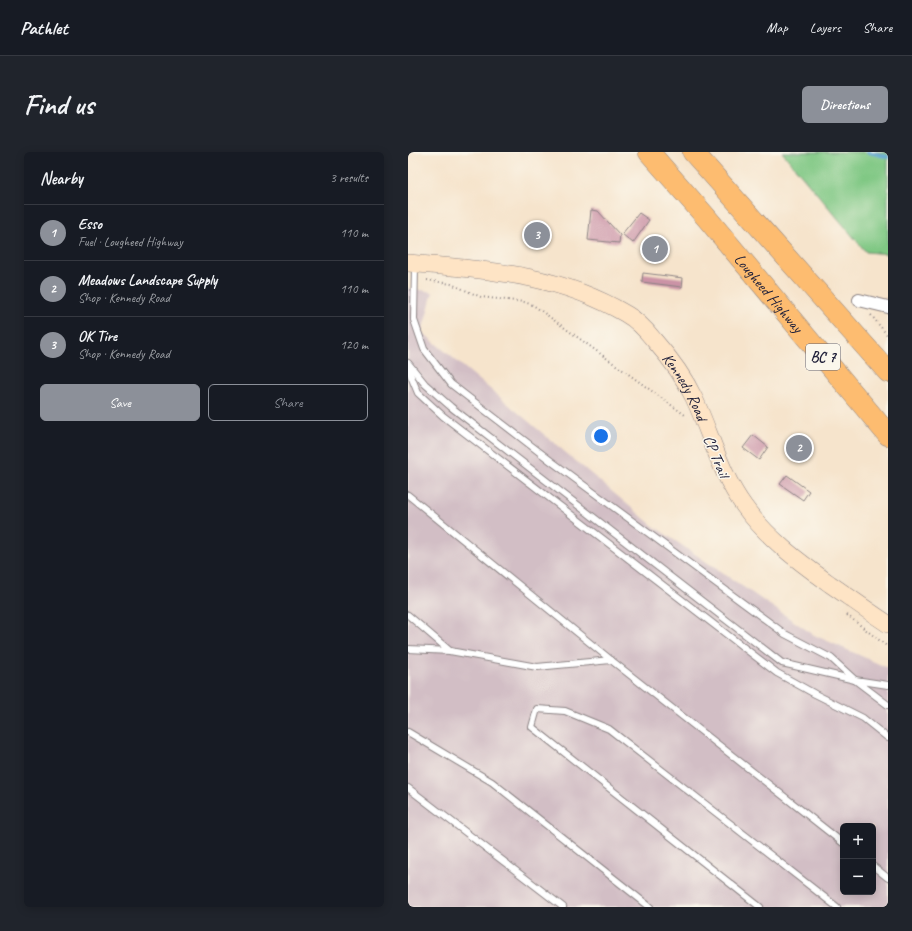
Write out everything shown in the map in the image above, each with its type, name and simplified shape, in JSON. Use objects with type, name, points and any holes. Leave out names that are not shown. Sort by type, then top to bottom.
[{"type":"highway","name":"Lougheed Highway","points":[[649,152],[706,217],[888,435]]},
{"type":"highway","name":"BC 7","points":[[693,152],[888,372]]},
{"type":"main road","name":"Kennedy Road","points":[[412,263],[515,274],[548,281],[569,287],[627,314],[644,328],[663,350],[682,377],[694,397],[727,479],[743,506],[758,524],[776,543],[808,568],[888,624]]},
{"type":"street","points":[[859,300],[888,307]]},
{"type":"lane","points":[[412,263],[414,320],[424,349],[451,384],[550,461],[784,634],[831,658],[855,680],[888,705]]},
{"type":"lane","points":[[408,363],[425,384],[451,407],[782,663],[855,680],[888,685]]},
{"type":"lane","points":[[408,369],[418,393],[442,416],[777,673],[863,718],[888,738]]},
{"type":"lane","points":[[408,495],[611,660],[840,841]]},
{"type":"lane","points":[[408,615],[450,651]]},
{"type":"lane","points":[[408,649],[450,651],[537,667],[611,660]]},
{"type":"lane","points":[[760,907],[532,727],[537,709],[565,711],[609,729],[837,907]]},
{"type":"lane","points":[[408,732],[492,782],[650,907]]},
{"type":"lane","points":[[408,788],[563,907]]},
{"type":"lane","points":[[876,868],[888,878]]},
{"type":"path","points":[[438,282],[451,284],[481,296],[524,302],[533,305],[689,418]]},
{"type":"path","points":[[859,300],[888,336]]},
{"type":"path","points":[[843,612],[888,647]]},
{"type":"shaded area","points":[[408,288],[433,292],[422,332],[652,525],[814,635],[888,668],[888,907],[409,907]]},
{"type":"green space","points":[[782,152],[888,152],[888,254],[866,252]]},
{"type":"building","points":[[591,210],[598,211],[620,235],[619,243],[588,240]]},
{"type":"building","points":[[639,213],[649,220],[633,243],[622,234]]},
{"type":"building","points":[[643,273],[683,278],[682,287],[642,282]]},
{"type":"building","points":[[753,435],[768,447],[759,460],[743,448]]},
{"type":"building","points":[[787,475],[809,491],[803,500],[780,484]]},
{"type":"waterway","points":[[868,152],[888,157]]},
{"type":"place","name":"OK Tire","points":[[537,235]]},
{"type":"place","name":"Esso","points":[[655,249]]},
{"type":"place","name":"Meadows Landscape Supply","points":[[799,448]]}]
